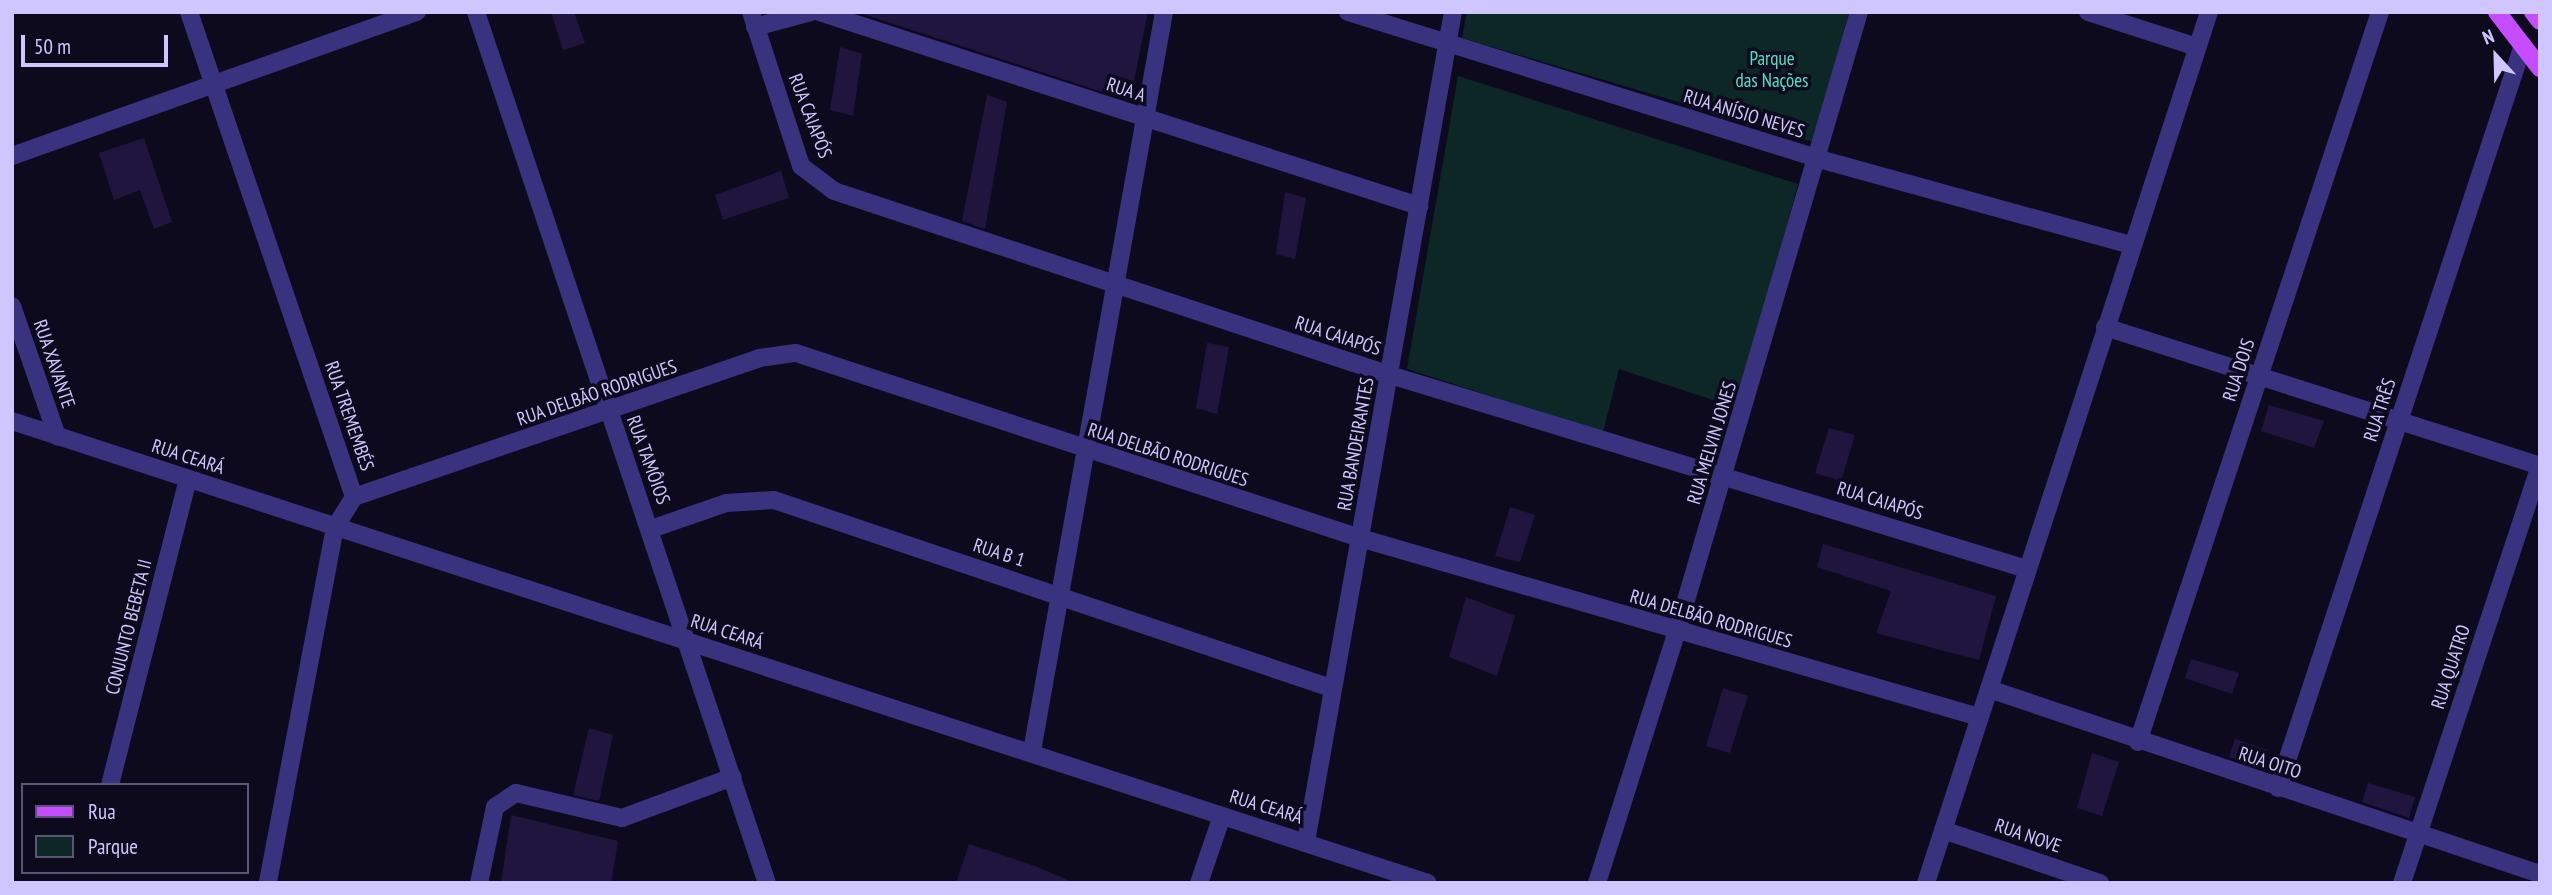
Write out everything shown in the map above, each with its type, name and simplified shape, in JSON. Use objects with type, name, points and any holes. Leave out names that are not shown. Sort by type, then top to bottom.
[{"type":"main road","points":[[2497,12],[2540,68]]},
{"type":"main road","points":[[2533,12],[2540,22]]},
{"type":"street","name":"RUA TREMEMBÉS","points":[[189,12],[354,497],[335,527],[268,883]]},
{"type":"street","points":[[12,156],[417,12]]},
{"type":"street","name":"RUA TAMÔIOS","points":[[476,12],[609,412],[651,529],[767,883]]},
{"type":"street","points":[[753,20],[811,12]]},
{"type":"street","name":"RUA A","points":[[819,12],[1419,206]]},
{"type":"street","points":[[1032,751],[1089,452],[1164,12]]},
{"type":"street","name":"RUA ANÍSIO NEVES","points":[[1348,12],[1819,159],[2132,245]]},
{"type":"street","name":"RUA BANDEIRANTES","points":[[1306,842],[1452,12]]},
{"type":"street","name":"RUA MELVIN JONES","points":[[1597,883],[1677,631],[1819,159],[1859,12]]},
{"type":"street","points":[[2088,12],[2197,47]]},
{"type":"street","points":[[1926,883],[2208,12]]},
{"type":"street","name":"RUA DOIS","points":[[2138,742],[2380,12]]},
{"type":"street","name":"RUA CAIAPÓS","points":[[753,20],[802,166],[814,180],[834,191],[1390,375],[1724,474],[2027,569]]},
{"type":"street","name":"RUA TRÊS","points":[[2278,788],[2523,45]]},
{"type":"street","name":"RUA XAVANTE","points":[[12,306],[57,436]]},
{"type":"street","points":[[2105,327],[2260,373],[2540,466]]},
{"type":"street","name":"RUA DELBÃO RODRIGUES","points":[[354,497],[609,412],[759,358],[796,353],[1089,452],[1360,538],[1979,717]]},
{"type":"street","name":"RUA CEARÁ","points":[[12,421],[688,642],[1032,751],[1428,883]]},
{"type":"street","name":"RUA QUATRO","points":[[2402,883],[2540,466]]},
{"type":"street","name":"CONJUNTO BEBETA II","points":[[111,783],[188,480]]},
{"type":"street","name":"RUA B 1","points":[[651,529],[726,503],[774,500],[1331,688]]},
{"type":"street","name":"RUA OITO","points":[[1989,689],[2138,742],[2540,874]]},
{"type":"street","points":[[479,883],[495,807],[516,793],[622,818],[733,777]]},
{"type":"street","points":[[1199,883],[1222,816]]},
{"type":"street","name":"RUA NOVE","points":[[1943,830],[2100,883]]},
{"type":"green space","name":"Parque das Nações","points":[[1467,12],[1849,12],[1814,142],[1462,38]]},
{"type":"green space","points":[[1458,76],[1798,184],[1737,408],[1619,369],[1603,432],[1407,369]]},
{"type":"building","points":[[551,12],[574,12],[585,43],[563,50]]},
{"type":"building","points":[[857,12],[1148,12],[1130,101]]},
{"type":"building","points":[[840,47],[862,54],[853,116],[830,110]]},
{"type":"building","points":[[987,95],[1007,102],[985,229],[962,221]]},
{"type":"building","points":[[144,138],[172,222],[154,229],[140,190],[114,200],[99,153]]},
{"type":"building","points":[[781,171],[789,198],[723,220],[715,195]]},
{"type":"building","points":[[1285,192],[1306,198],[1295,259],[1276,254]]},
{"type":"building","points":[[1207,343],[1229,347],[1217,414],[1196,408]]},
{"type":"building","points":[[2269,405],[2324,421],[2314,448],[2261,431]]},
{"type":"building","points":[[1829,428],[1855,435],[1841,481],[1815,473]]},
{"type":"building","points":[[1510,507],[1535,515],[1520,562],[1495,556]]},
{"type":"building","points":[[1823,544],[1996,596],[1979,660],[1876,633],[1891,591],[1817,567]]},
{"type":"building","points":[[1466,597],[1515,616],[1497,676],[1449,657]]},
{"type":"building","points":[[2191,659],[2239,673],[2232,694],[2185,678]]},
{"type":"building","points":[[1723,688],[1748,696],[1730,753],[1706,746]]},
{"type":"building","points":[[589,728],[613,735],[599,801],[573,795]]},
{"type":"building","points":[[2235,739],[2268,750],[2262,769],[2229,757]]},
{"type":"building","points":[[2092,753],[2119,762],[2102,816],[2077,808]]},
{"type":"building","points":[[2368,783],[2415,797],[2409,818],[2362,802]]},
{"type":"building","points":[[511,815],[618,841],[611,883],[501,883]]},
{"type":"building","points":[[969,844],[1035,866],[1075,883],[956,883]]}]
